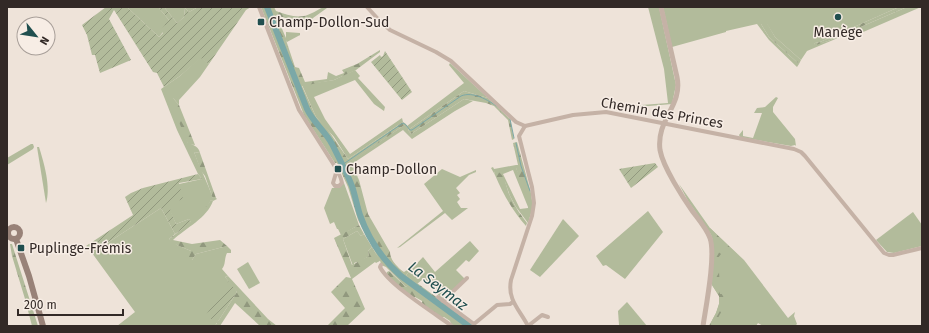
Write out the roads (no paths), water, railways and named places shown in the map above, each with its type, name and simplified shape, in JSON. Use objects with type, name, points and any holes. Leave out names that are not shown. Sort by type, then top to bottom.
[{"type":"main road","points":[[9,224],[19,230],[20,234],[16,238],[11,238],[8,236],[9,224]]},
{"type":"main road","points":[[16,238],[30,276],[43,326]]},
{"type":"street","points":[[259,7],[299,110],[335,168],[341,179],[342,183],[339,186],[335,186],[333,181],[336,173],[335,168]]},
{"type":"street","points":[[367,7],[390,30],[436,52],[451,61],[516,122],[525,126],[519,136],[533,193],[534,208],[510,286],[510,297],[528,326],[542,315],[548,317]]},
{"type":"street","points":[[661,7],[678,87],[674,104],[664,123],[660,143],[663,159],[685,200],[707,233],[711,244],[710,273],[703,326]]},
{"type":"street","name":"Chemin des Princes","points":[[525,126],[572,115],[597,112],[664,123],[799,151],[805,156],[882,251],[888,255],[893,255],[922,248]]},
{"type":"street","points":[[381,265],[380,267],[385,274],[401,289],[452,326]]},
{"type":"street","points":[[444,301],[467,278]]},
{"type":"street","points":[[438,297],[474,324],[498,305],[510,304],[513,302]]},
{"type":"waterway","name":"La Seymaz","points":[[267,7],[307,109],[312,118],[329,139],[340,159],[352,186],[363,224],[377,248],[388,263],[401,276],[469,326]]},
{"type":"waterway","points":[[342,165],[403,123],[410,130],[412,130],[461,96],[475,95],[498,107]]},
{"type":"waterway","points":[[510,119],[514,138]]},
{"type":"waterway","points":[[516,143],[521,166],[530,191]]},
{"type":"place","name":"Manège","points":[[838,17]]},
{"type":"place","name":"Champ-Dollon-Sud","points":[[261,22]]},
{"type":"place","name":"Champ-Dollon","points":[[338,169]]},
{"type":"place","name":"Puplinge-Frémis","points":[[21,248]]}]
